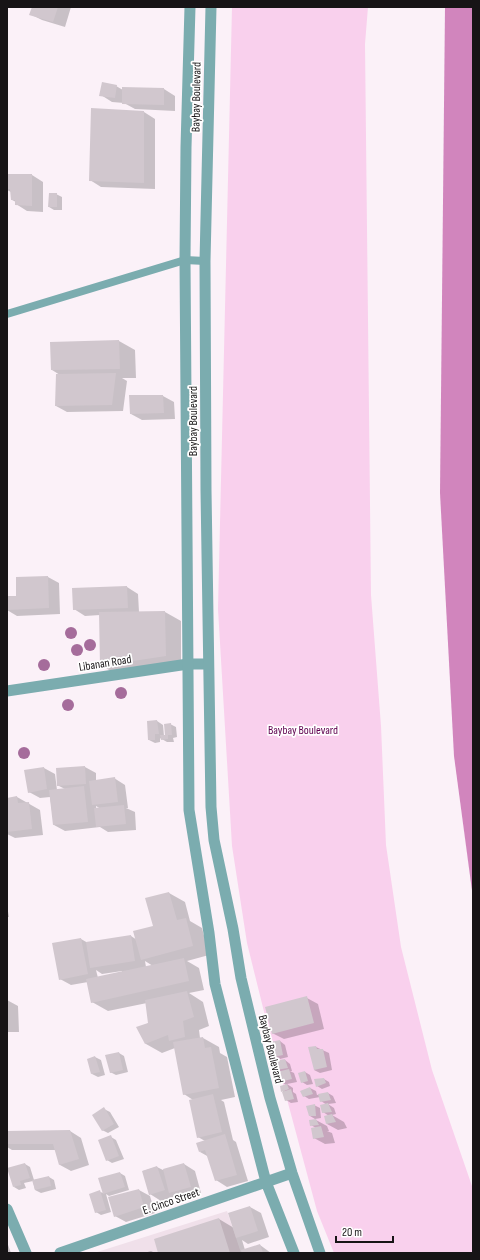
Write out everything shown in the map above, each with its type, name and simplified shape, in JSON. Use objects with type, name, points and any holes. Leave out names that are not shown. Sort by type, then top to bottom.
[{"type":"street","name":"Baybay Boulevard","points":[[190,7],[186,147],[185,260],[188,810],[209,932],[216,984],[266,1182],[294,1253]]},
{"type":"street","name":"Baybay Boulevard","points":[[211,7],[206,261],[206,474],[211,807],[214,840],[233,929],[241,978],[270,1098],[292,1173],[320,1253]]},
{"type":"street","name":"Libanan Road","points":[[7,691],[188,664],[208,664]]},
{"type":"street","name":"E. Cinco Street","points":[[60,1253],[292,1173]]},
{"type":"street","points":[[7,1209],[26,1253]]},
{"type":"lane","points":[[7,314],[185,260],[206,261]]},
{"type":"shaded area","points":[[445,7],[473,7],[473,898],[454,756],[440,493]]},
{"type":"shaded area","points":[[227,1211],[241,1253],[94,1253]]},
{"type":"green space","name":"Baybay Boulevard","points":[[232,7],[368,7],[365,44],[371,595],[381,726],[386,845],[401,947],[432,1070],[473,1189],[473,1253],[334,1253],[317,1211],[270,1036],[247,943],[232,846],[218,609]]},
{"type":"building","points":[[32,7],[58,7],[53,22],[29,15]]},
{"type":"building","points":[[102,82],[117,85],[115,98],[99,96]]},
{"type":"building","points":[[122,87],[164,88],[164,105],[122,104]]},
{"type":"building","points":[[91,108],[144,111],[144,183],[89,181]]},
{"type":"building","points":[[7,174],[32,174],[32,206],[15,205],[15,200],[11,200],[10,189],[7,189]]},
{"type":"building","points":[[49,193],[57,193],[57,207],[48,207]]},
{"type":"building","points":[[119,340],[120,369],[51,370],[50,342]]},
{"type":"building","points":[[116,373],[112,405],[55,406],[56,374]]},
{"type":"building","points":[[129,395],[163,395],[164,413],[130,414]]},
{"type":"building","points":[[48,576],[49,608],[7,610],[7,596],[16,596],[16,577]]},
{"type":"building","points":[[127,586],[128,608],[73,610],[72,588]]},
{"type":"building","points":[[165,611],[166,656],[100,666],[99,612]]},
{"type":"building","points":[[157,720],[159,734],[155,734],[155,740],[148,740],[147,721]]},
{"type":"building","points":[[171,723],[172,735],[168,735],[168,739],[161,740],[160,735],[165,735],[164,724]]},
{"type":"building","points":[[85,766],[86,784],[57,786],[56,768]]},
{"type":"building","points":[[44,767],[47,789],[28,793],[24,770]]},
{"type":"building","points":[[115,777],[118,802],[92,805],[89,781]]},
{"type":"building","points":[[84,786],[88,822],[53,825],[49,790]]},
{"type":"building","points":[[17,796],[18,803],[29,802],[32,829],[7,832],[7,798]]},
{"type":"building","points":[[124,805],[126,824],[96,827],[94,808]]},
{"type":"building","points":[[169,892],[177,920],[186,918],[193,946],[141,960],[133,931],[153,926],[145,898]]},
{"type":"building","points":[[131,935],[135,961],[90,968],[86,942]]},
{"type":"building","points":[[81,938],[88,974],[59,980],[52,943]]},
{"type":"building","points":[[184,958],[189,981],[91,1003],[86,979]]},
{"type":"building","points":[[187,991],[194,1017],[183,1021],[185,1037],[169,1041],[168,1035],[145,1044],[136,1027],[148,1023],[145,1000]]},
{"type":"building","points":[[307,996],[314,1023],[272,1034],[265,1007]]},
{"type":"building","points":[[203,1037],[205,1048],[211,1047],[219,1088],[183,1095],[173,1042]]},
{"type":"building","points":[[280,1040],[283,1055],[274,1057],[270,1042]]},
{"type":"building","points":[[316,1046],[317,1049],[323,1049],[327,1067],[314,1070],[308,1047]]},
{"type":"building","points":[[119,1052],[123,1070],[110,1073],[105,1055]]},
{"type":"building","points":[[95,1056],[100,1072],[91,1074],[87,1059]]},
{"type":"building","points":[[285,1059],[288,1068],[276,1070],[274,1061]]},
{"type":"building","points":[[289,1069],[292,1079],[279,1082],[277,1072]]},
{"type":"building","points":[[305,1071],[308,1081],[301,1083],[298,1073]]},
{"type":"building","points":[[324,1078],[326,1083],[316,1087],[314,1079]]},
{"type":"building","points":[[287,1084],[289,1089],[281,1092],[280,1086]]},
{"type":"building","points":[[310,1087],[313,1094],[303,1097],[300,1091]]},
{"type":"building","points":[[291,1089],[294,1099],[285,1101],[282,1092]]},
{"type":"building","points":[[328,1092],[331,1100],[320,1102],[318,1094]]},
{"type":"building","points":[[213,1094],[222,1132],[197,1138],[189,1100]]},
{"type":"building","points":[[328,1103],[332,1112],[322,1113],[320,1105]]},
{"type":"building","points":[[315,1104],[316,1116],[309,1116],[306,1106]]},
{"type":"building","points":[[104,1107],[114,1124],[102,1131],[92,1115]]},
{"type":"building","points":[[332,1114],[336,1122],[326,1124],[324,1116]]},
{"type":"building","points":[[316,1119],[319,1125],[310,1126],[309,1120]]},
{"type":"building","points":[[321,1126],[324,1137],[313,1139],[311,1128]]},
{"type":"building","points":[[70,1130],[79,1159],[59,1165],[53,1144],[7,1144],[7,1131]]},
{"type":"building","points":[[225,1134],[237,1175],[215,1181],[205,1150],[199,1152],[196,1143]]},
{"type":"building","points":[[111,1135],[119,1156],[106,1161],[98,1140]]},
{"type":"building","points":[[25,1163],[30,1178],[20,1181],[21,1185],[13,1187],[7,1168]]},
{"type":"building","points":[[184,1163],[191,1187],[169,1193],[163,1169]]},
{"type":"building","points":[[157,1166],[165,1190],[149,1195],[142,1171]]},
{"type":"building","points":[[120,1172],[125,1187],[103,1194],[98,1178]]},
{"type":"building","points":[[49,1176],[51,1186],[35,1190],[32,1180]]},
{"type":"building","points":[[139,1189],[144,1207],[114,1217],[108,1197]]},
{"type":"building","points":[[100,1190],[106,1210],[95,1213],[89,1194]]},
{"type":"building","points":[[250,1206],[258,1231],[236,1238],[228,1213]]},
{"type":"building","points":[[219,1218],[230,1253],[158,1253],[154,1239]]},
{"type":"building","points":[[260,1244],[263,1253],[242,1253],[241,1250]]}]
